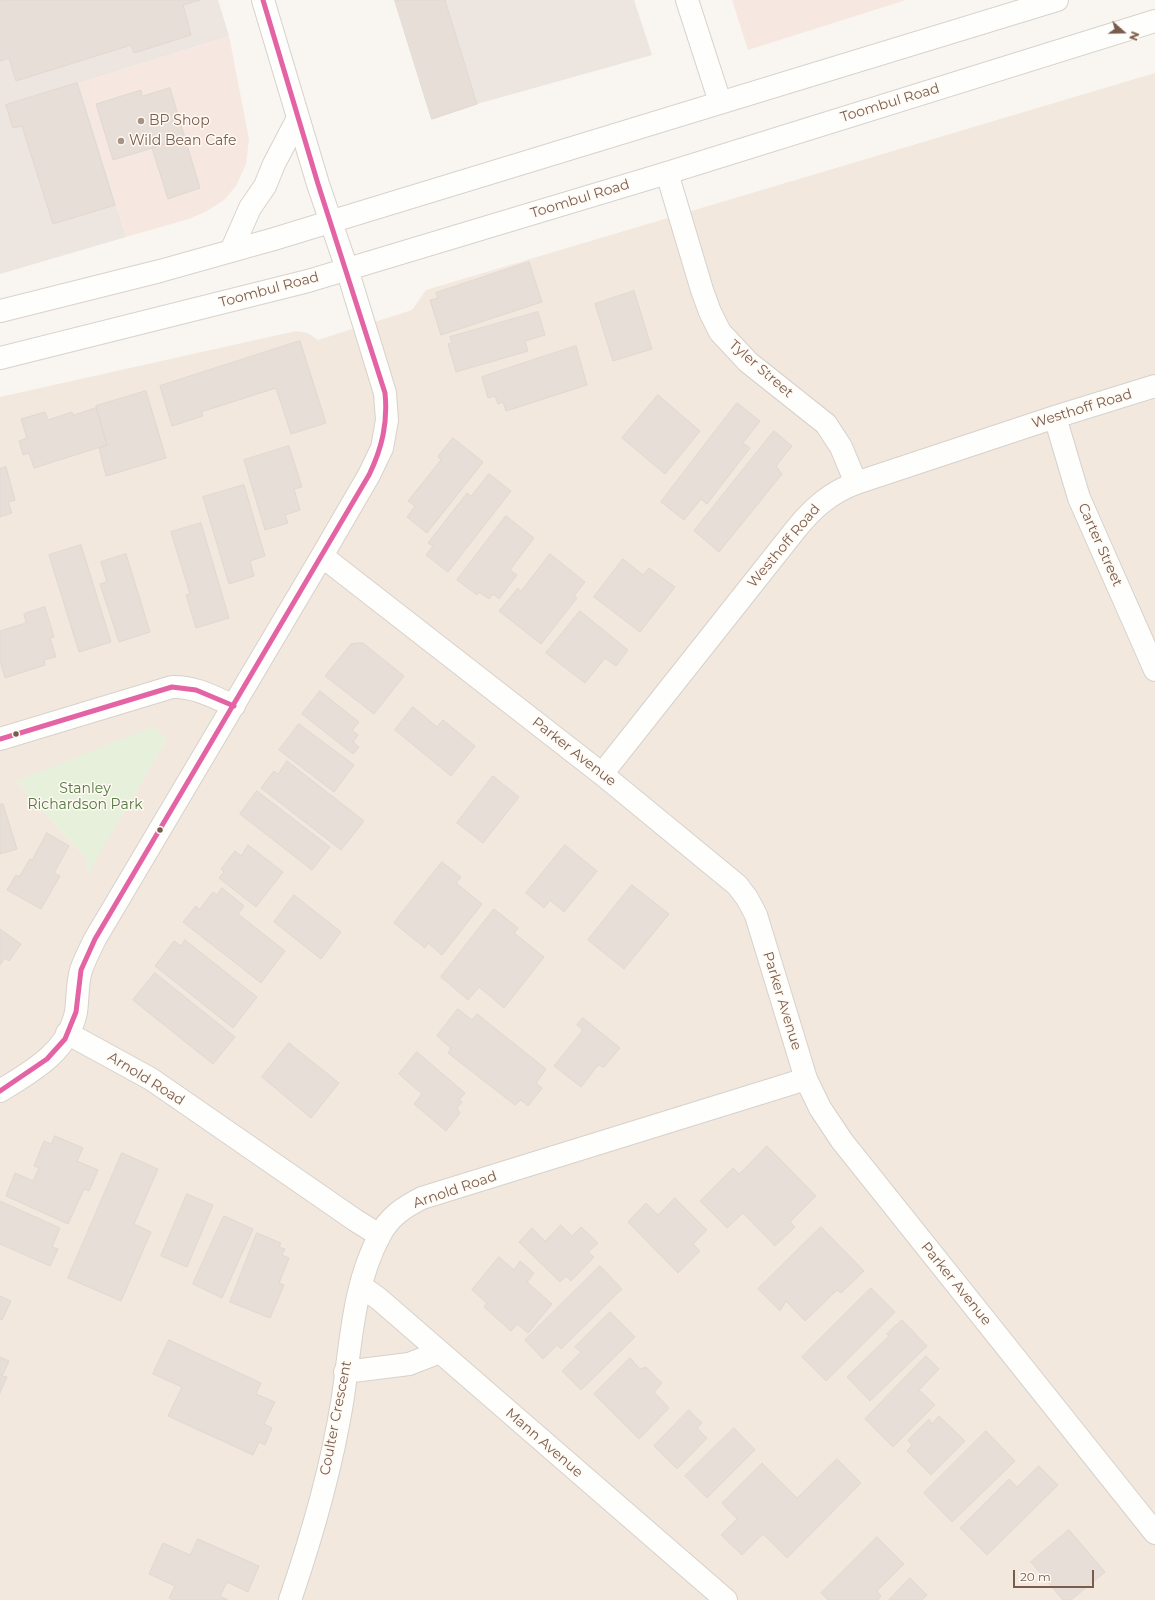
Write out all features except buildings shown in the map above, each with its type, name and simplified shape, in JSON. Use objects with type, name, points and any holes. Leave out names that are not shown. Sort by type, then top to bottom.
[{"type":"street","points":[[0,1091],[34,1071],[46,1061],[56,1051],[67,1033],[76,1013],[81,971],[95,939],[322,556],[376,462],[382,448],[387,420],[385,393],[298,118],[263,0]]},
{"type":"street","points":[[687,0],[720,102]]},
{"type":"street","points":[[0,311],[160,271],[231,251],[1057,0]]},
{"type":"street","name":"Toombul Road","points":[[0,358],[308,281],[667,173],[1155,21]]},
{"type":"street","points":[[231,251],[250,208],[265,186],[274,164],[298,118]]},
{"type":"street","name":"Tyler Street","points":[[667,173],[702,290],[710,312],[720,332],[748,362],[826,424],[841,447],[856,483]]},
{"type":"street","name":"Westhoff Road","points":[[602,774],[812,510],[840,489],[1055,417],[1155,386]]},
{"type":"street","name":"Carter Street","points":[[1055,417],[1079,498],[1155,670]]},
{"type":"street","name":"Parker Avenue","points":[[322,556],[602,774],[725,873],[747,898],[756,915],[806,1079],[820,1108],[842,1141],[1155,1533]]},
{"type":"street","points":[[0,739],[172,687],[183,686],[234,706]]},
{"type":"street","name":"Arnold Road","points":[[67,1033],[151,1080],[379,1235],[389,1220],[400,1211],[422,1198],[806,1079]]},
{"type":"street","name":"Coulter Crescent","points":[[290,1600],[306,1555],[335,1440],[345,1372],[361,1286],[368,1262],[379,1235]]},
{"type":"street","name":"Mann Avenue","points":[[361,1286],[379,1299],[726,1600]]},
{"type":"street","points":[[345,1372],[408,1364],[440,1352]]},
{"type":"shaded area","points":[[0,0],[218,0],[229,36],[79,83],[126,237],[0,274]]},
{"type":"shaded area","points":[[445,0],[634,0],[652,55],[477,104]]},
{"type":"shaded area","points":[[732,0],[906,0],[748,50]]},
{"type":"shaded area","points":[[229,36],[249,139],[246,164],[236,186],[224,200],[207,211],[189,219],[126,237],[79,83]]},
{"type":"shaded area","points":[[1155,73],[1155,1600],[0,1600],[0,397],[296,331],[308,333],[318,340],[412,310],[426,290]],"holes":[[[167,739],[88,872],[86,858],[16,781]]]},
{"type":"green space","name":"Stanley Richardson Park","points":[[154,726],[167,739],[88,873],[86,858],[16,781]]},
{"type":"transit line","points":[[0,1091],[47,1059],[65,1039],[76,1012],[81,970],[95,939],[369,475],[381,445],[386,415],[385,393],[318,184],[263,0]]},
{"type":"transit line","points":[[0,739],[172,687],[196,690],[234,706]]},
{"type":"place","name":"BP Shop","points":[[141,121]]},
{"type":"place","name":"Wild Bean Cafe","points":[[121,141]]}]
